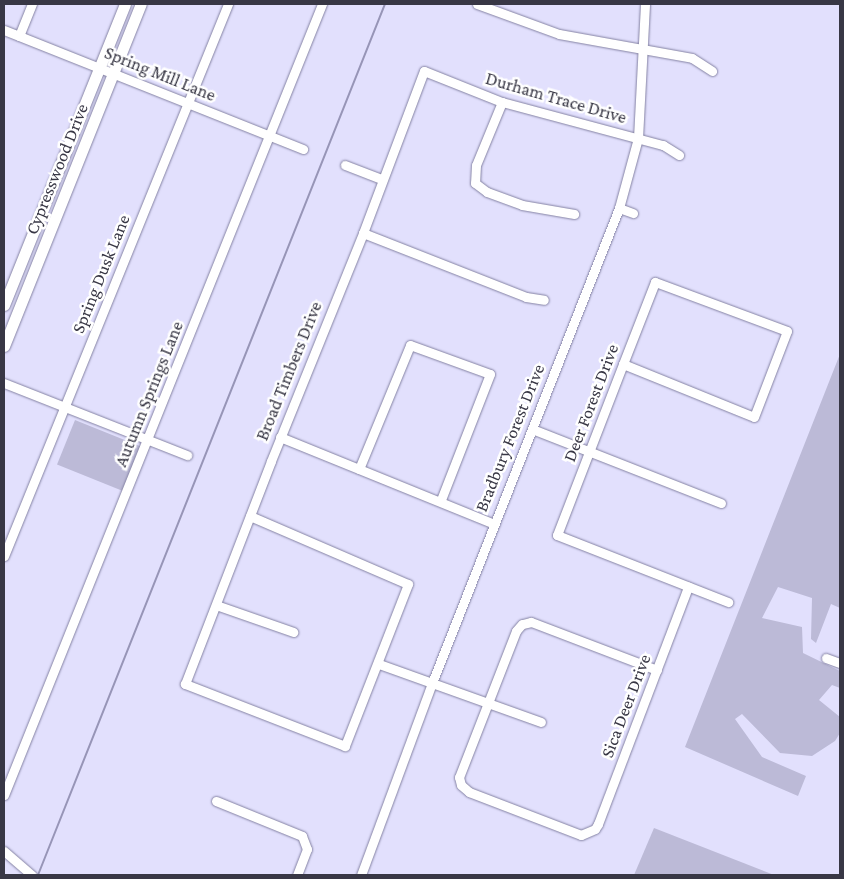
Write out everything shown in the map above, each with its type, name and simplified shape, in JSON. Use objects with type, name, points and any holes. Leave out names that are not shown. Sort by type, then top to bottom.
[{"type":"main road","name":"Cypresswood Drive","points":[[4,305],[125,4]]},
{"type":"main road","name":"Cypresswood Drive","points":[[4,346],[141,4]]},
{"type":"main road","points":[[38,219],[53,225]]},
{"type":"street","points":[[19,36],[32,4]]},
{"type":"street","name":"Spring Dusk Lane","points":[[4,556],[228,4]]},
{"type":"street","name":"Autumn Springs Lane","points":[[4,795],[149,440],[322,4]]},
{"type":"street","points":[[477,4],[559,34],[692,58],[712,71]]},
{"type":"street","name":"Bradbury Forest Drive","points":[[361,875],[432,683],[619,208],[638,138],[645,4]]},
{"type":"street","name":"Spring Mill Lane","points":[[4,30],[100,66],[303,149]]},
{"type":"street","name":"Durham Trace Drive","points":[[424,71],[502,102],[663,145],[679,155]]},
{"type":"street","name":"Broad Timbers Drive","points":[[379,664],[345,746],[185,684],[280,437],[363,233],[424,71]]},
{"type":"street","points":[[502,102],[476,165],[475,182],[487,192],[522,205],[574,214]]},
{"type":"street","points":[[345,165],[382,179]]},
{"type":"street","points":[[619,208],[633,213]]},
{"type":"street","points":[[363,233],[526,297],[544,300]]},
{"type":"street","name":"Deer Forest Drive","points":[[623,364],[754,417],[787,331],[655,282],[556,535],[688,587]]},
{"type":"street","points":[[359,469],[410,345],[490,374],[441,500]]},
{"type":"street","points":[[4,383],[187,455]]},
{"type":"street","points":[[532,429],[721,503]]},
{"type":"street","points":[[280,437],[441,500],[494,524]]},
{"type":"street","points":[[250,516],[408,584],[379,664],[540,722]]},
{"type":"street","points":[[688,587],[728,602]]},
{"type":"street","name":"Sica Deer Drive","points":[[488,703],[459,778],[461,785],[469,792],[581,835],[589,833],[598,824],[688,587]]},
{"type":"street","points":[[216,604],[293,632]]},
{"type":"street","points":[[488,703],[516,631],[522,624],[531,622],[657,670]]},
{"type":"street","points":[[826,658],[840,663]]},
{"type":"street","points":[[216,801],[305,840],[307,849],[297,875]]},
{"type":"street","points":[[4,851],[32,875]]},
{"type":"shaded area","points":[[840,354],[840,608],[831,604],[816,643],[811,639],[812,598],[778,587],[762,618],[802,627],[803,653],[840,671],[840,688],[832,685],[819,700],[840,717],[840,733],[835,741],[812,756],[780,753],[742,714],[735,719],[762,757],[806,776],[798,796],[685,747]]},
{"type":"shaded area","points":[[75,420],[141,447],[123,491],[57,465]]},
{"type":"shaded area","points":[[654,828],[774,875],[634,875]]},
{"type":"waterway","points":[[38,875],[385,4]]}]
